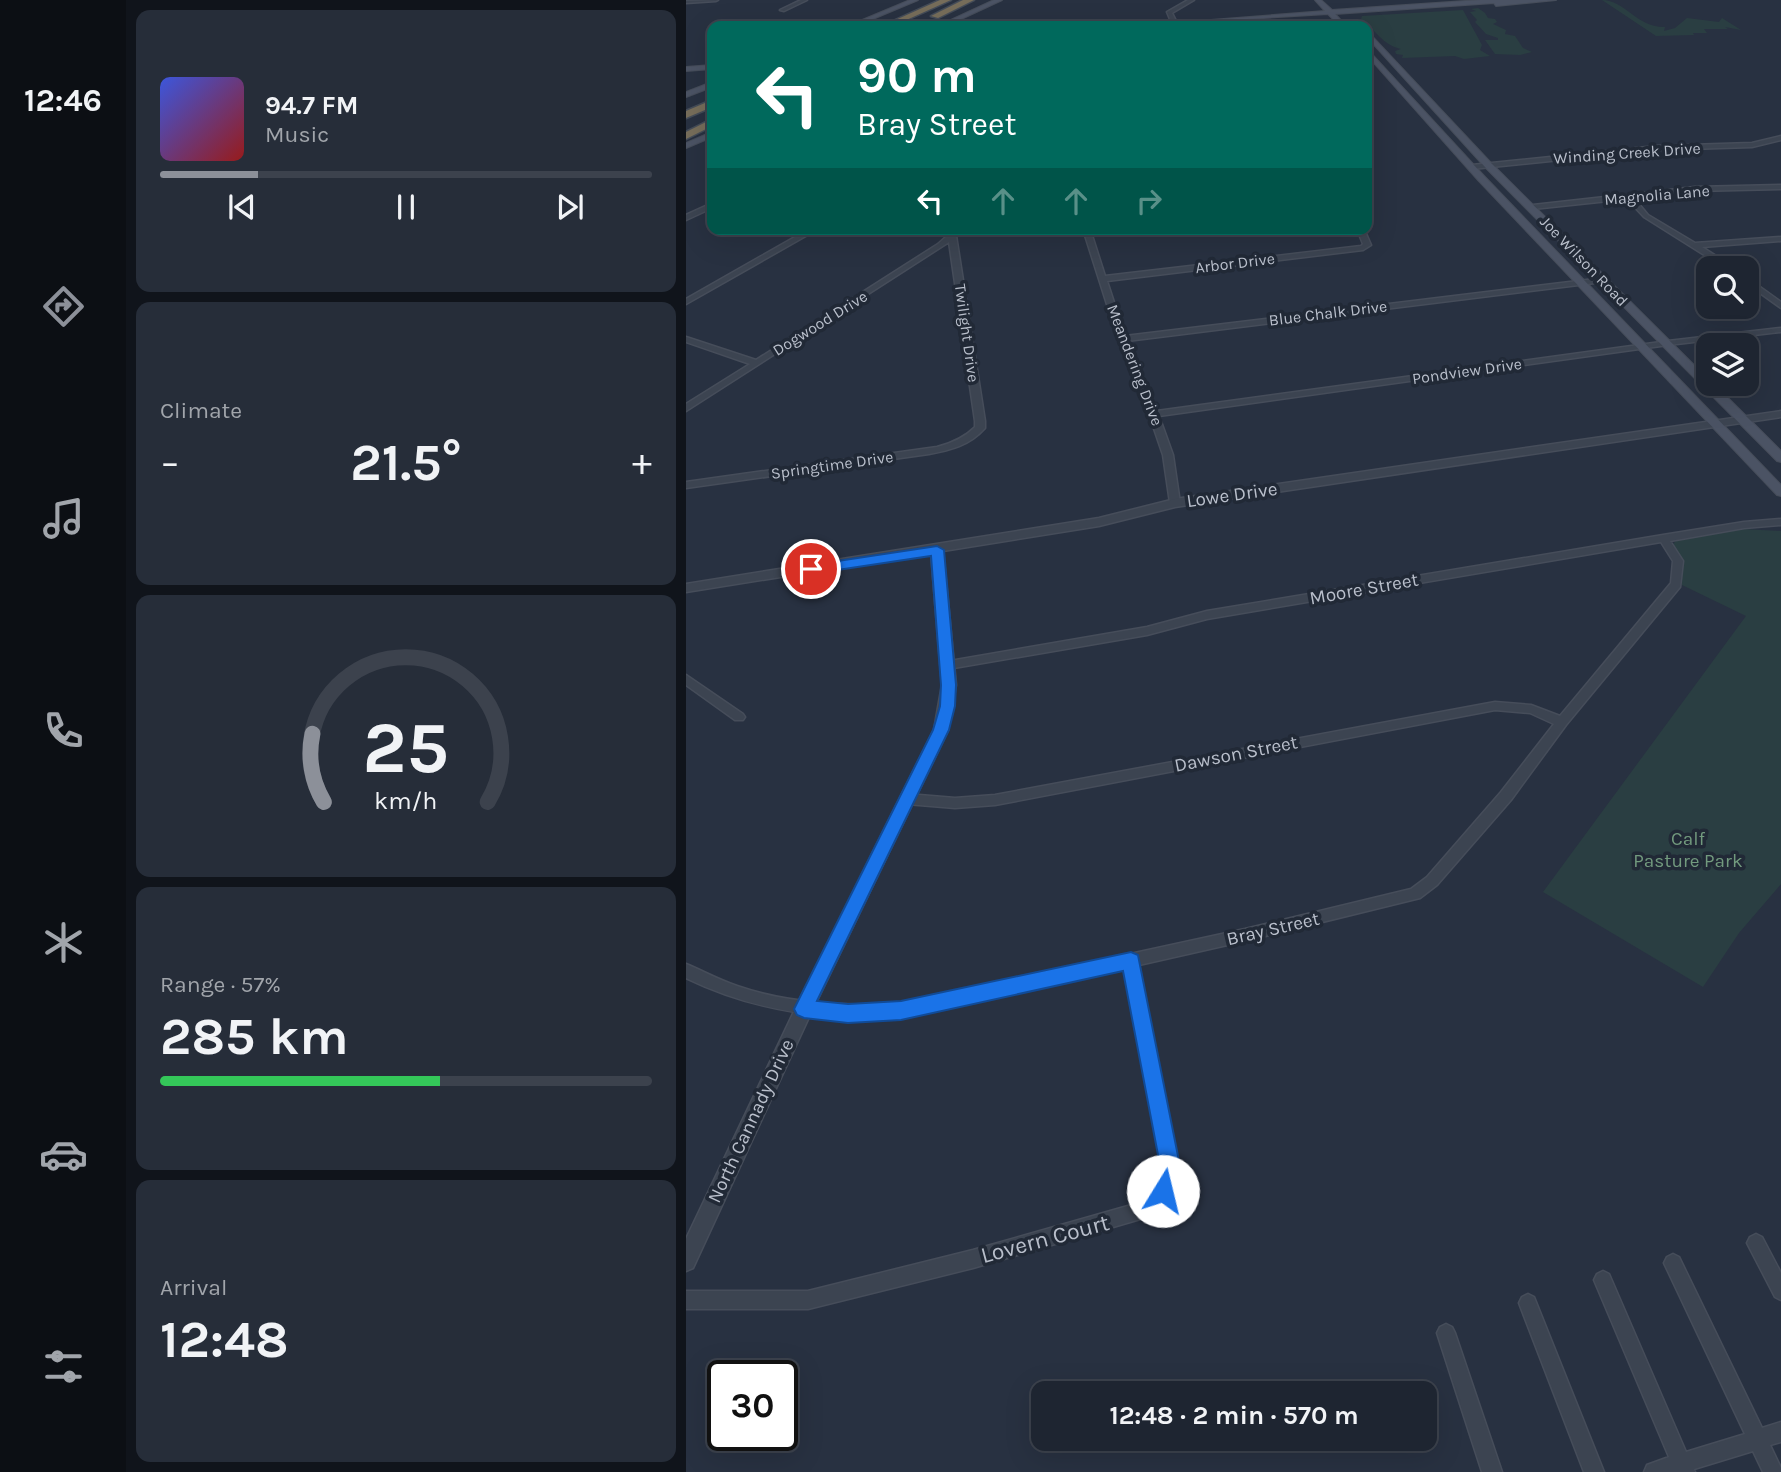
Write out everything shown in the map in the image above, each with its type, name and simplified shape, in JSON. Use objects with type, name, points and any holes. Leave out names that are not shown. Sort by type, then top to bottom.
[{"type":"highway","points":[[898,21],[947,0]]},
{"type":"highway","points":[[922,21],[970,0]]},
{"type":"highway","points":[[686,106],[707,99]]},
{"type":"highway","points":[[686,115],[707,105]]},
{"type":"highway","points":[[686,125],[707,116]]},
{"type":"highway","points":[[686,135],[707,124]]},
{"type":"main road","points":[[863,21],[915,0]]},
{"type":"main road","points":[[952,21],[999,0]]},
{"type":"main road","points":[[1318,0],[1338,21]]},
{"type":"main road","points":[[1346,12],[1507,0]]},
{"type":"main road","points":[[1205,21],[1553,0]]},
{"type":"main road","points":[[1335,1],[1355,21]]},
{"type":"main road","points":[[1242,21],[1330,13]]},
{"type":"main road","name":"Joe Wilson Road","points":[[1372,38],[1488,165],[1533,207],[1781,458]]},
{"type":"main road","name":"Joe Wilson Road","points":[[1372,57],[1472,167],[1781,492]]},
{"type":"main road","points":[[686,67],[707,66]]},
{"type":"main road","points":[[686,95],[707,86]]},
{"type":"main road","points":[[686,146],[707,136]]},
{"type":"street","points":[[686,2],[716,0]]},
{"type":"street","points":[[782,9],[806,0]]},
{"type":"street","points":[[1173,21],[1169,12],[1192,0]]},
{"type":"street","name":"Winding Creek Drive","points":[[1472,167],[1657,148],[1752,145],[1781,138]]},
{"type":"street","name":"Magnolia Lane","points":[[1533,207],[1695,189],[1781,187]]},
{"type":"street","points":[[1629,197],[1646,216],[1671,234],[1712,256]]},
{"type":"street","points":[[686,218],[707,208]]},
{"type":"street","points":[[686,302],[804,235]]},
{"type":"street","name":"Dogwood Drive","points":[[686,408],[941,246],[950,235]]},
{"type":"street","name":"Twilight Drive","points":[[952,235],[980,421],[980,428],[974,435]]},
{"type":"street","name":"Meandering Drive","points":[[1088,235],[1122,339],[1168,455],[1175,503]]},
{"type":"street","name":"Arbor Drive","points":[[1102,279],[1355,249],[1367,245],[1363,235]]},
{"type":"street","points":[[1695,245],[1781,239]]},
{"type":"street","name":"Blue Chalk Drive","points":[[1122,339],[1604,280]]},
{"type":"street","points":[[1759,289],[1781,306]]},
{"type":"street","name":"Pondview Drive","points":[[1154,414],[1644,346],[1781,330]]},
{"type":"street","points":[[686,339],[756,363]]},
{"type":"street","name":"Lowe Drive","points":[[686,589],[1099,522],[1175,503],[1781,414]]},
{"type":"street","name":"Springtime Drive","points":[[686,485],[929,451],[952,447],[974,435]]},
{"type":"street","name":"Moore Street","points":[[948,665],[1147,631],[1207,615],[1662,538],[1781,522]]},
{"type":"street","name":"Bray Street","points":[[686,971],[717,987],[804,1009],[848,1013],[901,1011],[1382,904],[1415,894],[1432,881],[1506,796],[1562,722],[1676,584],[1678,561],[1662,538]]},
{"type":"street","name":"North Cannady Drive","points":[[686,1261],[804,1009],[941,730],[947,706],[948,665],[937,550]]},
{"type":"street","points":[[686,679],[739,717]]},
{"type":"street","name":"Dawson Street","points":[[907,799],[955,803],[995,800],[1495,706],[1531,709],[1562,722]]},
{"type":"street","name":"Lovern Court","points":[[686,1300],[807,1300],[986,1255],[1155,1207],[1170,1171],[1131,961]]},
{"type":"street","points":[[1756,1243],[1781,1291]]},
{"type":"street","points":[[1673,1263],[1773,1472]]},
{"type":"street","points":[[1603,1280],[1683,1468]]},
{"type":"street","points":[[1528,1303],[1594,1472]]},
{"type":"street","points":[[1446,1333],[1492,1472]]},
{"type":"street","points":[[1654,1472],[1683,1468],[1781,1432]]},
{"type":"green space","points":[[1602,0],[1618,4],[1647,23],[1665,27],[1664,31],[1675,28],[1687,18],[1719,22],[1722,18],[1741,30],[1725,27],[1728,29],[1704,29],[1707,33],[1693,33],[1694,35],[1656,36]]},
{"type":"green space","points":[[1478,8],[1488,18],[1495,19],[1497,22],[1493,24],[1506,30],[1505,34],[1515,36],[1523,48],[1532,52],[1520,55],[1495,54],[1485,40],[1498,38],[1486,34],[1470,12],[1476,11],[1471,9]]},
{"type":"green space","points":[[1463,10],[1482,45],[1480,50],[1490,56],[1464,59],[1455,56],[1402,58],[1403,55],[1396,54],[1395,51],[1401,49],[1384,40],[1372,29],[1372,21],[1363,21],[1362,16]]},
{"type":"green space","name":"Calf Pasture Park","points":[[1743,529],[1781,531],[1781,884],[1739,933],[1703,987],[1543,892],[1746,616],[1682,585],[1681,559],[1673,545],[1676,540]]},
{"type":"route","points":[[811,569],[937,550],[949,685],[941,730],[804,1009],[848,1013],[901,1011],[1131,961],[1168,1155],[1170,1171],[1163,1191]]}]
